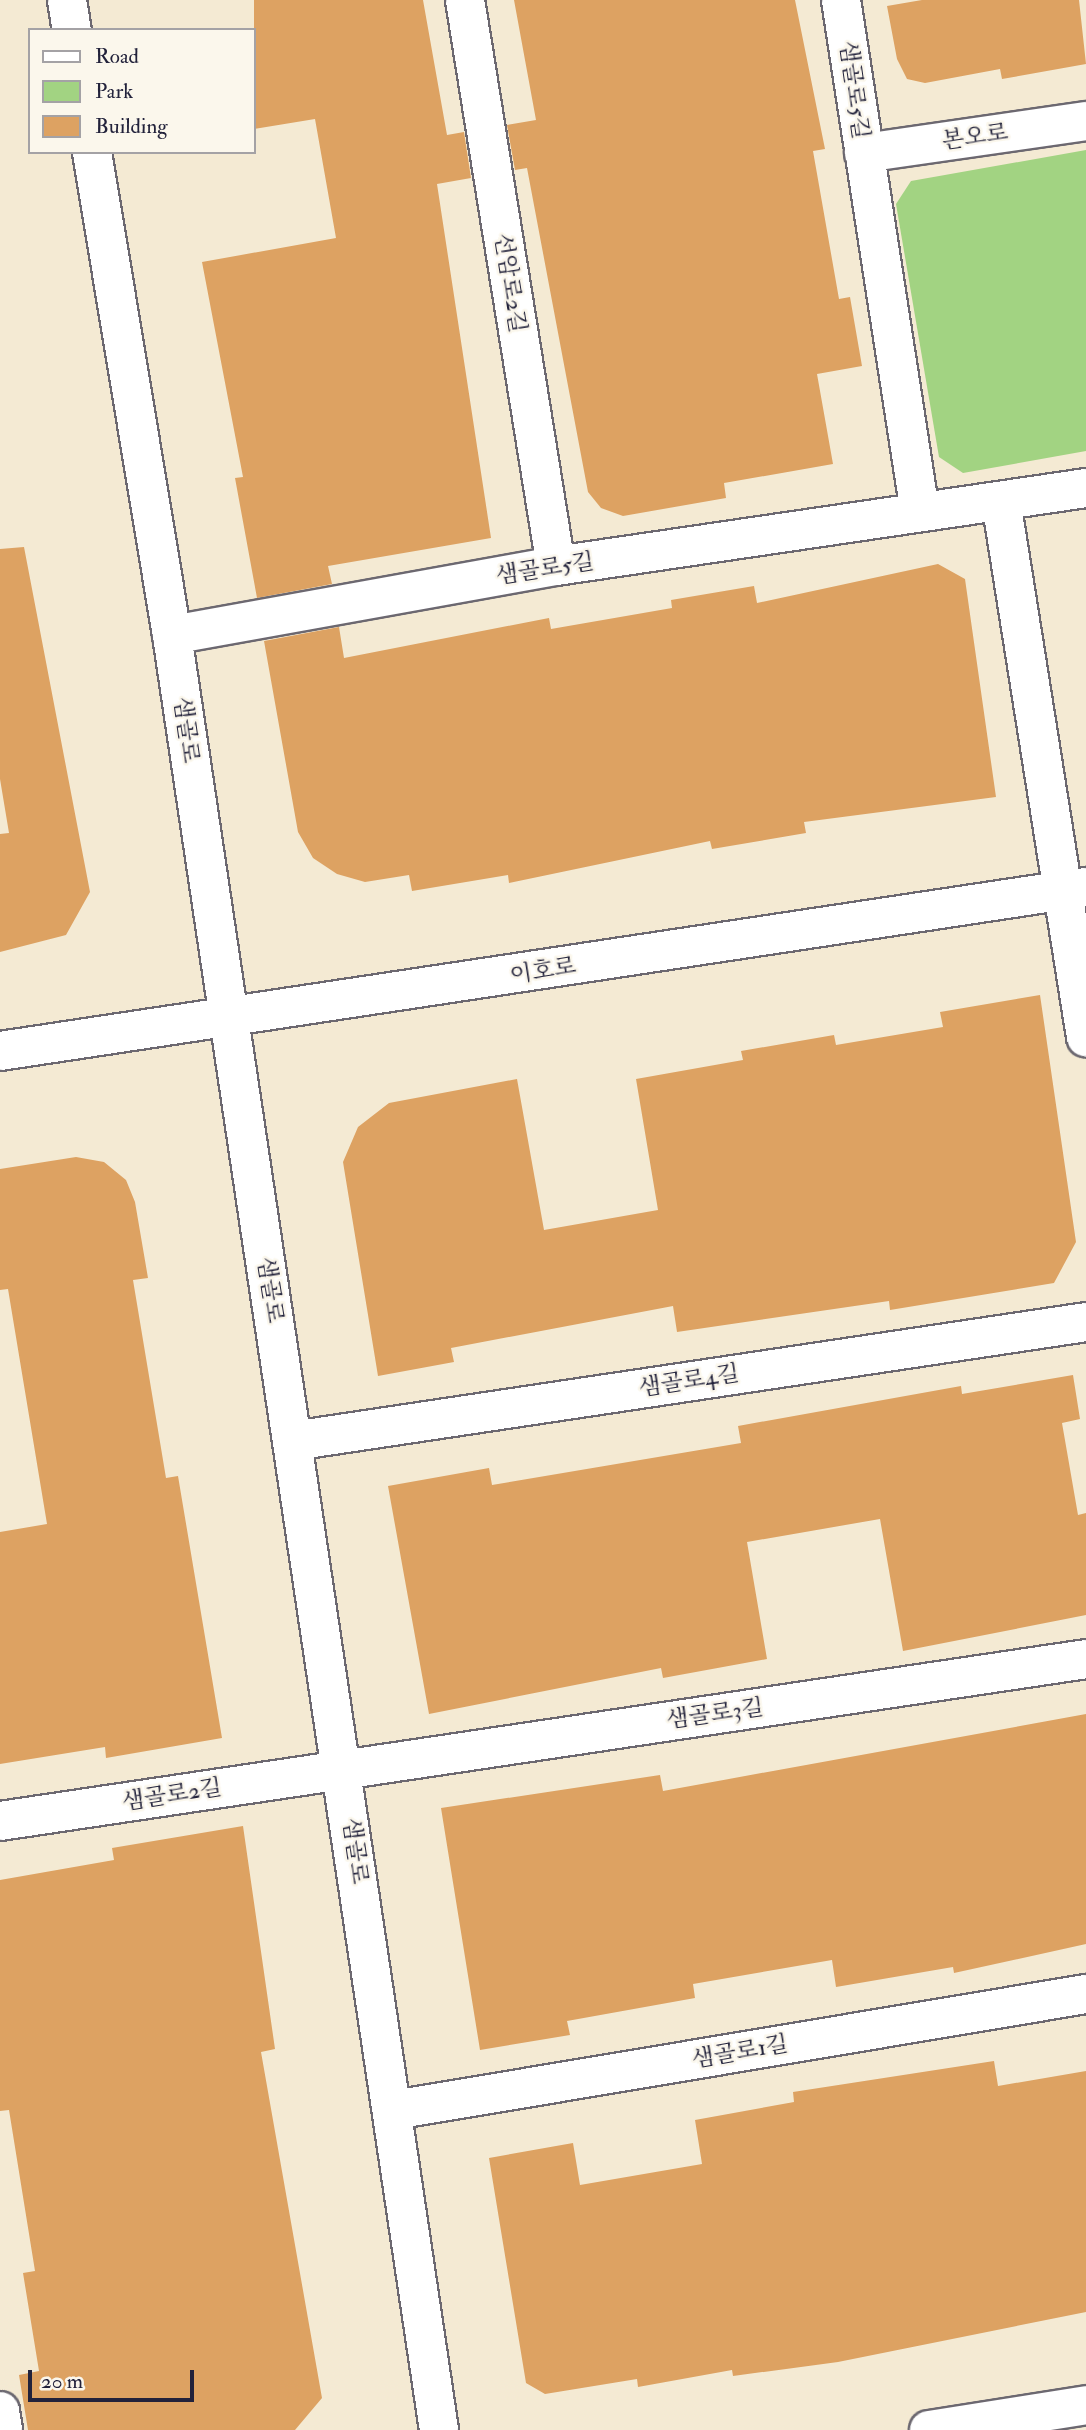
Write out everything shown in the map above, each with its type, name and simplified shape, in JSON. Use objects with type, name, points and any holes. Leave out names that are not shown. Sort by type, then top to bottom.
[{"type":"street","points":[[67,0],[72,28]]},
{"type":"street","name":"선암로2길","points":[[465,0],[556,566]]},
{"type":"street","name":"샘골로5길","points":[[841,0],[920,512]]},
{"type":"street","name":"본오로","points":[[864,153],[1086,121]]},
{"type":"street","name":"샘골로","points":[[92,154],[172,635],[394,2110],[439,2430]]},
{"type":"street","name":"샘골로5길","points":[[172,635],[556,566],[1086,488]]},
{"type":"street","points":[[1002,501],[1076,889],[1086,1037]]},
{"type":"street","name":"이호로","points":[[0,1051],[229,1019],[1076,889]]},
{"type":"street","name":"샘골로4길","points":[[293,1441],[1086,1322]]},
{"type":"street","name":"샘골로3길","points":[[343,1769],[1086,1659]]},
{"type":"street","name":"샘골로2길","points":[[0,1821],[343,1769]]},
{"type":"street","name":"샘골로1길","points":[[394,2110],[1086,1994]]},
{"type":"street","points":[[929,2430],[1086,2405]]},
{"type":"street","points":[[0,2411],[3,2430]]},
{"type":"green space","points":[[1086,150],[1086,451],[963,473],[939,457],[896,204],[911,181]]},
{"type":"building","points":[[254,0],[423,0],[447,135],[464,132],[471,178],[437,184],[491,538],[328,566],[332,584],[257,598],[235,478],[243,477],[202,262],[336,238],[315,119],[256,129]]},
{"type":"building","points":[[514,0],[795,0],[825,149],[813,151],[839,299],[850,297],[862,366],[817,374],[833,464],[724,483],[726,498],[623,516],[601,508],[588,492],[527,168],[515,170],[507,125],[536,120]]},
{"type":"building","points":[[922,0],[1079,0],[1086,64],[1002,79],[1000,69],[925,83],[907,79],[897,59],[887,6]]},
{"type":"building","points":[[24,547],[90,892],[66,935],[0,952],[0,834],[9,833],[0,779],[0,549]]},
{"type":"building","points":[[938,564],[965,579],[996,797],[804,822],[806,833],[712,849],[710,841],[509,883],[508,875],[412,891],[409,875],[365,882],[337,874],[313,858],[298,832],[264,641],[339,627],[344,658],[549,618],[551,629],[672,608],[671,600],[754,586],[757,603]]},
{"type":"building","points":[[1040,995],[1076,1242],[1054,1283],[890,1310],[889,1301],[677,1332],[673,1306],[451,1348],[454,1362],[378,1376],[343,1162],[358,1127],[389,1103],[517,1079],[544,1230],[658,1210],[636,1079],[743,1060],[741,1051],[834,1035],[836,1045],[943,1027],[940,1012]]},
{"type":"building","points":[[76,1157],[104,1162],[126,1180],[135,1202],[148,1278],[133,1280],[166,1478],[178,1476],[222,1738],[106,1758],[105,1747],[0,1764],[0,1532],[47,1524],[8,1289],[0,1290],[0,1169]]},
{"type":"building","points":[[1073,1375],[1080,1419],[1062,1423],[1078,1515],[1086,1513],[1086,1615],[903,1651],[880,1519],[747,1542],[767,1659],[663,1678],[661,1668],[429,1714],[388,1486],[489,1468],[492,1485],[741,1443],[738,1426],[961,1386],[962,1394]]},
{"type":"building","points":[[1086,1714],[1086,1944],[954,1973],[953,1967],[836,1987],[832,1960],[693,1984],[695,1998],[567,2021],[570,2035],[480,2050],[441,1808],[660,1775],[663,1791]]},
{"type":"building","points":[[243,1826],[275,2049],[261,2052],[322,2398],[295,2430],[28,2430],[19,2375],[39,2371],[23,2273],[35,2271],[9,2110],[0,2111],[0,1880],[114,1860],[112,1848]]},
{"type":"building","points":[[994,2061],[998,2086],[1086,2071],[1086,2312],[838,2362],[733,2376],[732,2370],[638,2387],[637,2379],[545,2394],[526,2383],[489,2158],[573,2143],[580,2185],[702,2164],[695,2120],[794,2102],[793,2092]]}]
